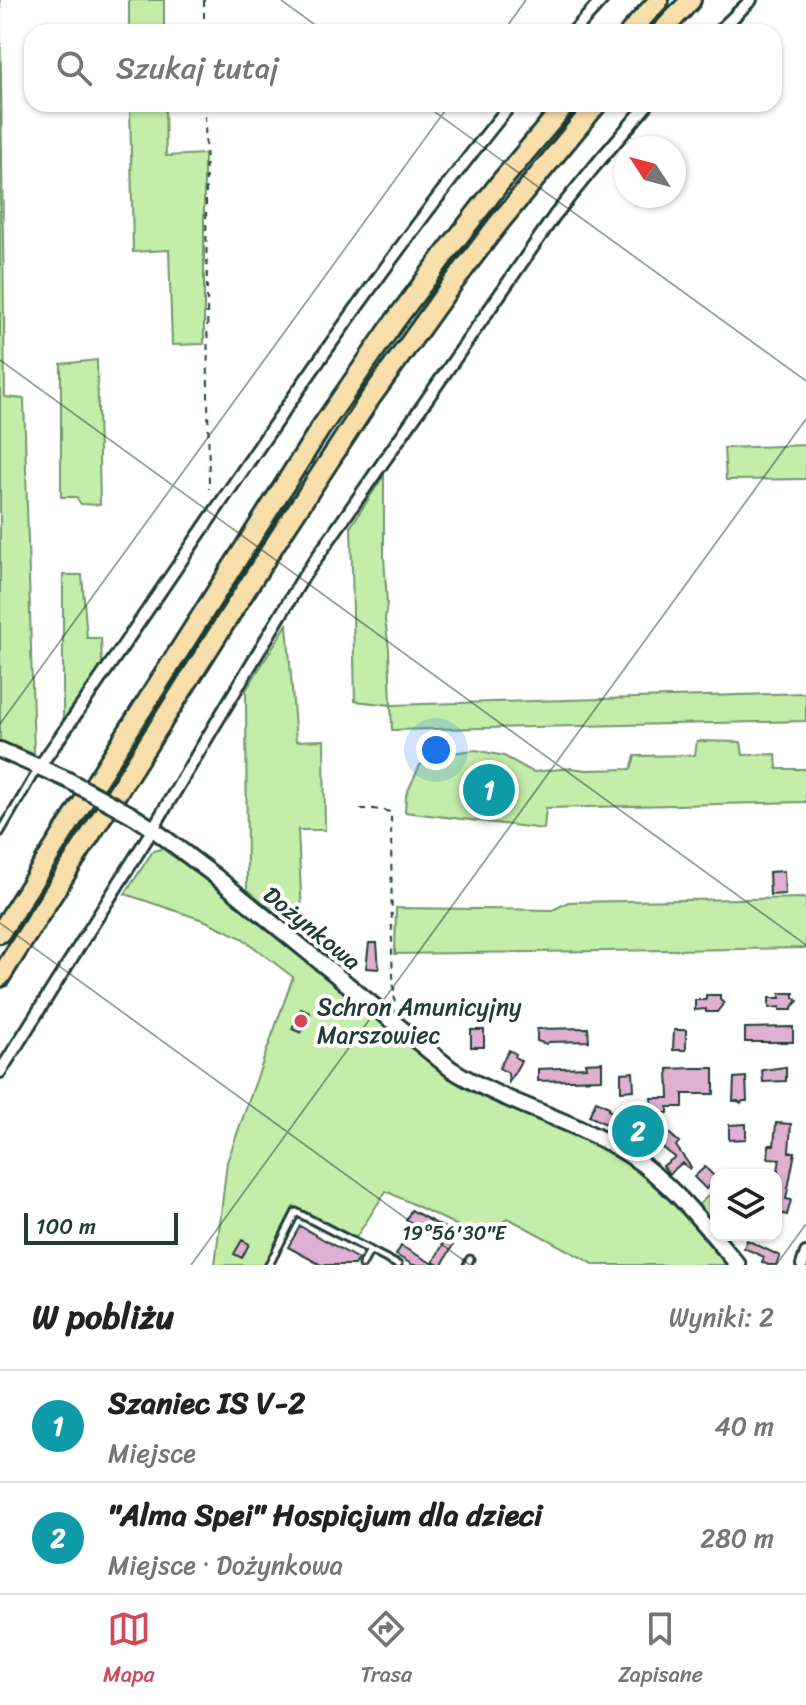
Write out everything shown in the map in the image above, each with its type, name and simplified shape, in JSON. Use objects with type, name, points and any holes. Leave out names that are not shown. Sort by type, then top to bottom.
[{"type":"highway","points":[[637,24],[659,0]]},
{"type":"highway","points":[[668,24],[691,0]]},
{"type":"highway","points":[[0,933],[320,429],[445,254],[559,112]]},
{"type":"highway","points":[[0,977],[369,400],[490,235],[590,112]]},
{"type":"street","points":[[580,24],[602,0]]},
{"type":"street","points":[[726,24],[751,0]]},
{"type":"street","points":[[39,767],[356,309],[505,112]]},
{"type":"street","points":[[0,1072],[153,829],[304,576],[555,215],[641,112]]},
{"type":"street","name":"Dożynkowa","points":[[0,750],[66,779],[153,829],[466,1079],[628,1154],[671,1190],[738,1265]]},
{"type":"street","points":[[802,1265],[806,1253]]},
{"type":"lane","points":[[0,833],[39,767]]},
{"type":"lane","points":[[269,1265],[296,1212],[395,1264]]},
{"type":"lane","points":[[362,1265],[370,1250]]},
{"type":"path","points":[[204,0],[204,24]]},
{"type":"path","points":[[205,112],[209,489]]},
{"type":"path","points":[[360,809],[391,812],[392,956],[397,1025]]},
{"type":"green space","points":[[0,0],[5,397],[24,399],[34,754],[0,741]]},
{"type":"green space","points":[[129,0],[164,0],[164,24],[129,24]]},
{"type":"green space","points":[[130,112],[165,112],[166,156],[204,154],[204,344],[172,345],[169,250],[133,252]]},
{"type":"green space","points":[[97,360],[100,505],[81,504],[76,497],[61,497],[61,364]]},
{"type":"green space","points":[[806,445],[806,479],[726,480],[724,448]]},
{"type":"green space","points":[[384,475],[385,619],[391,705],[355,701],[351,526]]},
{"type":"green space","points":[[63,575],[82,575],[87,638],[101,638],[102,665],[63,720]]},
{"type":"green space","points":[[287,624],[296,741],[324,740],[325,830],[298,830],[303,936],[247,889],[246,690]]},
{"type":"green space","points":[[806,693],[806,721],[392,730],[391,705]]},
{"type":"green space","points":[[697,741],[741,742],[743,755],[776,754],[777,769],[806,769],[806,802],[546,808],[544,829],[405,812],[406,795],[420,765],[441,754],[476,750],[504,756],[533,772],[570,768],[631,769],[635,756],[695,755]]},
{"type":"green space","points":[[162,849],[199,874],[444,1074],[487,1099],[577,1135],[628,1163],[668,1198],[727,1265],[595,1265],[508,1218],[483,1238],[386,1191],[355,1239],[294,1206],[264,1265],[215,1265],[227,1162],[293,977],[242,938],[206,921],[125,894],[153,851]]},
{"type":"green space","points":[[806,898],[806,948],[395,954],[396,908],[553,910],[568,902]]},
{"type":"green space","points":[[710,1194],[710,1220],[698,1205]]},
{"type":"building","points":[[784,871],[785,894],[770,895],[769,872]]},
{"type":"building","points":[[369,943],[377,943],[379,969],[366,968]]},
{"type":"building","points":[[780,993],[794,993],[798,1001],[792,1010],[769,1008],[769,998],[780,998]]},
{"type":"building","points":[[706,995],[720,995],[724,1003],[717,1012],[695,1010],[695,1000],[706,1000]]},
{"type":"building","name":"Schron Amunicyjny Marszowiec","points":[[301,1009],[310,1013],[301,1033],[292,1029]]},
{"type":"building","points":[[793,1027],[793,1042],[745,1042],[745,1028]]},
{"type":"building","points":[[588,1028],[589,1041],[547,1044],[537,1041],[537,1029]]},
{"type":"building","points":[[471,1030],[484,1030],[484,1047],[471,1047]]},
{"type":"building","points":[[674,1030],[686,1030],[686,1050],[673,1050]]},
{"type":"building","points":[[509,1050],[521,1061],[509,1082],[508,1073],[499,1068]]},
{"type":"building","points":[[602,1062],[602,1079],[538,1081],[538,1069],[586,1067],[585,1063]]},
{"type":"building","points":[[786,1067],[786,1081],[763,1082],[762,1070]]},
{"type":"building","points":[[714,1068],[714,1094],[683,1094],[683,1107],[668,1107],[668,1113],[656,1113],[651,1098],[669,1098],[668,1069]]},
{"type":"building","points":[[633,1072],[634,1090],[621,1091],[621,1073]]},
{"type":"building","points":[[746,1077],[747,1101],[733,1101],[734,1078]]},
{"type":"building","points":[[596,1101],[632,1123],[646,1126],[656,1122],[679,1142],[676,1146],[690,1169],[682,1163],[669,1174],[663,1166],[675,1157],[646,1136],[641,1143],[589,1116]]},
{"type":"building","points":[[776,1123],[791,1124],[789,1152],[795,1152],[786,1199],[791,1200],[787,1215],[782,1214],[780,1159],[768,1158],[769,1145],[774,1145]]},
{"type":"building","points":[[746,1124],[746,1139],[729,1140],[729,1125]]},
{"type":"building","points":[[705,1167],[710,1172],[710,1185],[706,1189],[694,1177]]},
{"type":"building","points":[[411,1210],[446,1229],[441,1239],[406,1220]]},
{"type":"building","points":[[300,1226],[358,1259],[354,1265],[321,1265],[288,1247]]},
{"type":"building","points":[[242,1240],[249,1244],[242,1258],[234,1254]]},
{"type":"building","points":[[445,1241],[453,1245],[442,1265],[439,1265],[433,1262]]},
{"type":"building","points":[[749,1241],[780,1256],[776,1265],[768,1265],[762,1262],[764,1257],[744,1248]]},
{"type":"building","points":[[401,1246],[435,1265],[413,1265],[396,1255]]},
{"type":"place","name":"Szaniec IS V-2","points":[[489,790]]},
{"type":"place","name":"Schron Amunicyjny Marszowiec","points":[[301,1021]]},
{"type":"place","name":"\"Alma Spei\" Hospicjum dla dzieci","points":[[638,1131]]}]
